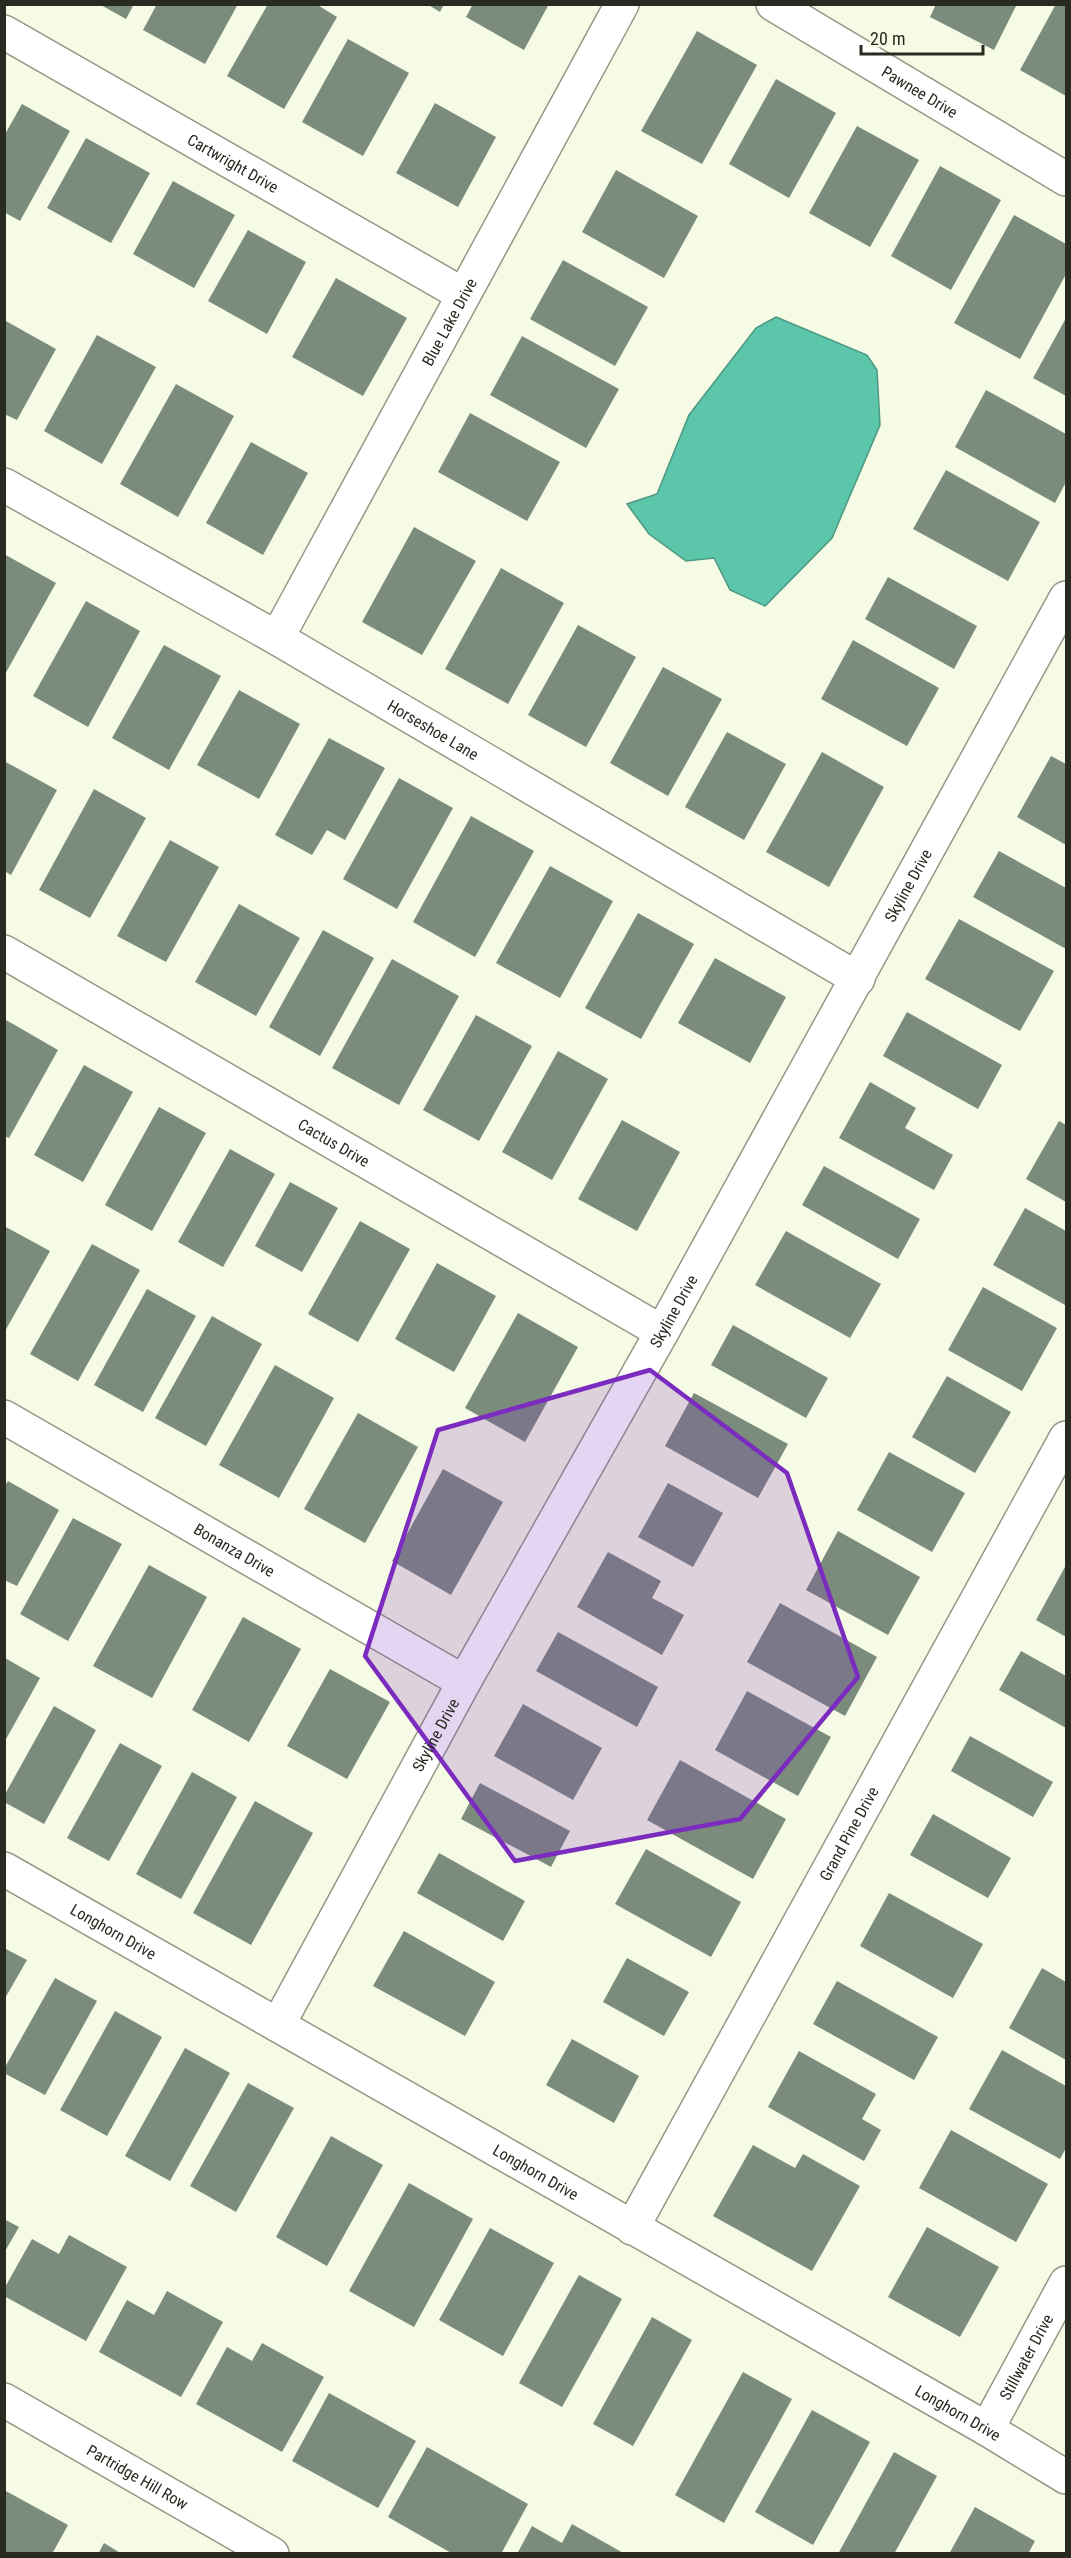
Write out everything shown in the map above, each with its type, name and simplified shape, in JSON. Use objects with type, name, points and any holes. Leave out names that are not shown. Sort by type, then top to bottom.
[{"type":"street","name":"Blue Lake Drive","points":[[277,638],[621,4]]},
{"type":"street","name":"Pawnee Drive","points":[[773,4],[1066,179]]},
{"type":"street","name":"Cartwright Drive","points":[[4,32],[462,294]]},
{"type":"street","name":"Horseshoe Lane","points":[[4,485],[277,638],[858,979]]},
{"type":"street","name":"Skyline Drive","points":[[278,2025],[464,1682],[662,1332],[1066,598]]},
{"type":"street","name":"Cactus Drive","points":[[4,952],[662,1332]]},
{"type":"street","name":"Bonanza Drive","points":[[4,1417],[464,1682]]},
{"type":"street","name":"Grand Pine Drive","points":[[632,2228],[1066,1438]]},
{"type":"street","name":"Longhorn Drive","points":[[4,1869],[987,2428],[1066,2477]]},
{"type":"street","name":"Stillwater Drive","points":[[987,2428],[1066,2283]]},
{"type":"street","name":"Partridge Hill Row","points":[[4,2400],[272,2553]]},
{"type":"highlighted area","points":[[650,1370],[787,1473],[858,1677],[740,1819],[515,1861],[365,1656],[438,1430]]},
{"type":"water","points":[[776,317],[867,355],[877,370],[880,425],[832,538],[765,606],[730,590],[714,558],[686,561],[649,534],[627,504],[657,494],[689,415],[756,328]]},
{"type":"building","points":[[99,4],[134,4],[126,19]]},
{"type":"building","points":[[157,4],[238,4],[205,64],[143,30]]},
{"type":"building","points":[[268,4],[316,4],[337,17],[284,109],[227,76]]},
{"type":"building","points":[[427,4],[444,4],[440,12]]},
{"type":"building","points":[[473,4],[549,4],[524,50],[466,17]]},
{"type":"building","points":[[936,4],[1017,4],[994,50],[930,17]]},
{"type":"building","points":[[1056,4],[1066,4],[1066,96],[1020,70]]},
{"type":"building","points":[[697,31],[757,65],[702,164],[641,131]]},
{"type":"building","points":[[348,39],[409,73],[363,156],[302,122]]},
{"type":"building","points":[[776,79],[836,113],[789,198],[729,164]]},
{"type":"building","points":[[435,103],[496,137],[458,207],[396,173]]},
{"type":"building","points":[[22,104],[70,131],[20,221],[4,212],[4,136]]},
{"type":"building","points":[[857,126],[919,160],[870,247],[809,213]]},
{"type":"building","points":[[86,138],[150,173],[111,243],[47,208]]},
{"type":"building","points":[[940,166],[1001,200],[951,290],[891,256]]},
{"type":"building","points":[[616,170],[698,216],[664,278],[582,232]]},
{"type":"building","points":[[173,181],[235,215],[194,288],[133,254]]},
{"type":"building","points":[[1014,215],[1066,244],[1066,274],[1020,359],[954,323]]},
{"type":"building","points":[[248,230],[306,262],[267,334],[208,301]]},
{"type":"building","points":[[563,260],[648,307],[615,366],[530,319]]},
{"type":"building","points":[[336,278],[407,318],[363,396],[292,357]]},
{"type":"building","points":[[1066,318],[1066,396],[1033,378]]},
{"type":"building","points":[[4,320],[56,349],[17,420],[4,414]]},
{"type":"building","points":[[97,335],[156,367],[102,464],[44,431]]},
{"type":"building","points":[[522,336],[619,389],[586,448],[490,395]]},
{"type":"building","points":[[176,384],[234,416],[178,517],[120,484]]},
{"type":"building","points":[[986,390],[1066,434],[1066,482],[1055,503],[955,447]]},
{"type":"building","points":[[470,413],[560,462],[527,521],[438,472]]},
{"type":"building","points":[[251,442],[308,473],[263,555],[206,523]]},
{"type":"building","points":[[946,470],[1040,522],[1008,581],[913,529]]},
{"type":"building","points":[[414,527],[476,561],[422,655],[362,622]]},
{"type":"building","points":[[4,554],[56,583],[4,676]]},
{"type":"building","points":[[501,568],[564,603],[508,704],[445,669]]},
{"type":"building","points":[[888,577],[977,626],[954,669],[865,619]]},
{"type":"building","points":[[86,601],[140,631],[88,727],[33,696]]},
{"type":"building","points":[[578,625],[636,657],[586,747],[528,715]]},
{"type":"building","points":[[853,640],[939,688],[907,746],[821,699]]},
{"type":"building","points":[[164,645],[221,676],[169,770],[112,738]]},
{"type":"building","points":[[663,667],[722,699],[668,796],[610,763]]},
{"type":"building","points":[[239,690],[300,724],[259,799],[197,765]]},
{"type":"building","points":[[727,732],[786,764],[744,840],[685,807]]},
{"type":"building","points":[[329,738],[385,768],[345,840],[327,830],[312,855],[275,835]]},
{"type":"building","points":[[822,752],[884,787],[829,887],[766,852]]},
{"type":"building","points":[[1051,756],[1066,764],[1066,845],[1017,817]]},
{"type":"building","points":[[4,761],[57,790],[11,875],[4,871]]},
{"type":"building","points":[[399,778],[453,808],[397,909],[343,879]]},
{"type":"building","points":[[94,789],[146,818],[90,918],[39,890]]},
{"type":"building","points":[[471,816],[534,851],[475,957],[413,922]]},
{"type":"building","points":[[170,840],[219,867],[166,962],[117,936]]},
{"type":"building","points":[[999,851],[1066,888],[1066,949],[973,897]]},
{"type":"building","points":[[550,866],[613,901],[560,998],[496,963]]},
{"type":"building","points":[[239,904],[300,938],[256,1016],[195,982]]},
{"type":"building","points":[[638,913],[694,944],[641,1039],[585,1008]]},
{"type":"building","points":[[959,919],[1054,971],[1020,1031],[925,979]]},
{"type":"building","points":[[323,930],[374,958],[320,1056],[269,1027]]},
{"type":"building","points":[[715,958],[786,997],[750,1063],[678,1023]]},
{"type":"building","points":[[392,959],[459,996],[399,1105],[332,1068]]},
{"type":"building","points":[[907,1012],[1002,1065],[978,1109],[883,1056]]},
{"type":"building","points":[[476,1015],[532,1046],[479,1141],[423,1110]]},
{"type":"building","points":[[6,1020],[58,1050],[9,1138],[4,1136]]},
{"type":"building","points":[[558,1051],[608,1079],[552,1180],[502,1152]]},
{"type":"building","points":[[84,1065],[133,1092],[83,1182],[34,1155]]},
{"type":"building","points":[[870,1082],[916,1108],[905,1128],[953,1155],[934,1190],[839,1138]]},
{"type":"building","points":[[159,1107],[206,1133],[152,1231],[105,1205]]},
{"type":"building","points":[[622,1120],[680,1152],[637,1231],[578,1199]]},
{"type":"building","points":[[1059,1121],[1066,1125],[1066,1202],[1026,1179]]},
{"type":"building","points":[[230,1149],[275,1174],[223,1267],[178,1242]]},
{"type":"building","points":[[824,1166],[920,1219],[898,1259],[802,1205]]},
{"type":"building","points":[[290,1182],[338,1208],[302,1272],[255,1246]]},
{"type":"building","points":[[1025,1208],[1066,1231],[1065,1305],[993,1265]]},
{"type":"building","points":[[360,1221],[410,1249],[358,1342],[308,1314]]},
{"type":"building","points":[[4,1226],[50,1251],[4,1333]]},
{"type":"building","points":[[786,1231],[881,1284],[850,1338],[755,1285]]},
{"type":"building","points":[[92,1244],[140,1270],[78,1381],[30,1354]]},
{"type":"building","points":[[437,1263],[496,1296],[454,1372],[395,1339]]},
{"type":"building","points":[[983,1287],[1057,1328],[1022,1391],[948,1350]]},
{"type":"building","points":[[147,1289],[196,1316],[143,1412],[94,1385]]},
{"type":"building","points":[[518,1313],[578,1347],[525,1442],[465,1408]]},
{"type":"building","points":[[212,1316],[262,1344],[206,1446],[155,1418]]},
{"type":"building","points":[[733,1325],[828,1378],[806,1418],[711,1365]]},
{"type":"building","points":[[275,1365],[334,1398],[279,1498],[219,1465]]},
{"type":"building","points":[[947,1376],[1011,1412],[975,1473],[912,1437]]},
{"type":"building","points":[[694,1393],[788,1444],[758,1498],[665,1446]]},
{"type":"building","points":[[358,1413],[418,1447],[365,1543],[304,1509]]},
{"type":"building","points":[[889,1452],[965,1493],[932,1552],[857,1510]]},
{"type":"building","points":[[443,1469],[503,1502],[451,1595],[392,1561]]},
{"type":"building","points":[[8,1481],[59,1510],[17,1586],[4,1580],[4,1487]]},
{"type":"building","points":[[668,1483],[723,1513],[693,1567],[638,1537]]},
{"type":"building","points":[[73,1518],[122,1544],[68,1641],[20,1614]]},
{"type":"building","points":[[838,1531],[920,1577],[888,1635],[806,1590]]},
{"type":"building","points":[[608,1552],[661,1581],[652,1598],[684,1615],[662,1655],[577,1607]]},
{"type":"building","points":[[149,1565],[207,1597],[152,1698],[93,1666]]},
{"type":"building","points":[[1066,1565],[1066,1637],[1036,1620]]},
{"type":"building","points":[[780,1603],[877,1657],[845,1716],[747,1662]]},
{"type":"building","points":[[243,1617],[301,1649],[249,1742],[192,1710]]},
{"type":"building","points":[[558,1632],[658,1687],[637,1727],[536,1671]]},
{"type":"building","points":[[1021,1651],[1066,1676],[1066,1728],[999,1690]]},
{"type":"building","points":[[5,1658],[40,1678],[5,1741]]},
{"type":"building","points":[[330,1669],[390,1702],[347,1779],[287,1746]]},
{"type":"building","points":[[747,1691],[831,1737],[798,1796],[715,1750]]},
{"type":"building","points":[[523,1704],[602,1748],[573,1800],[494,1756]]},
{"type":"building","points":[[54,1706],[96,1730],[44,1824],[4,1802],[4,1796]]},
{"type":"building","points":[[970,1736],[1053,1782],[1033,1817],[951,1771]]},
{"type":"building","points":[[120,1743],[162,1766],[109,1861],[67,1838]]},
{"type":"building","points":[[680,1760],[786,1819],[753,1879],[647,1820]]},
{"type":"building","points":[[192,1772],[237,1797],[181,1899],[136,1874]]},
{"type":"building","points":[[480,1783],[570,1831],[551,1867],[461,1819]]},
{"type":"building","points":[[255,1801],[313,1833],[251,1945],[193,1913]]},
{"type":"building","points":[[933,1814],[1011,1858],[988,1898],[910,1855]]},
{"type":"building","points":[[646,1849],[741,1902],[711,1957],[615,1904]]},
{"type":"building","points":[[439,1853],[525,1901],[503,1941],[417,1893]]},
{"type":"building","points":[[889,1893],[983,1944],[953,1998],[860,1946]]},
{"type":"building","points":[[404,1931],[495,1982],[465,2036],[373,1986]]},
{"type":"building","points":[[4,1948],[27,1960],[4,2000]]},
{"type":"building","points":[[627,1958],[689,1992],[664,2036],[603,2002]]},
{"type":"building","points":[[1042,1968],[1066,1982],[1066,2060],[1009,2028]]},
{"type":"building","points":[[55,1978],[97,2001],[45,2095],[4,2073],[4,2069]]},
{"type":"building","points":[[837,1981],[938,2037],[914,2080],[813,2024]]},
{"type":"building","points":[[115,2011],[162,2037],[107,2136],[60,2110]]},
{"type":"building","points":[[572,2039],[639,2076],[614,2123],[546,2085]]},
{"type":"building","points":[[185,2048],[230,2073],[170,2181],[125,2156]]},
{"type":"building","points":[[1002,2050],[1066,2086],[1066,2148],[1060,2159],[969,2109]]},
{"type":"building","points":[[799,2051],[876,2094],[862,2119],[881,2130],[864,2161],[768,2107]]},
{"type":"building","points":[[248,2083],[294,2108],[236,2212],[190,2186]]},
{"type":"building","points":[[951,2130],[1048,2184],[1016,2242],[919,2188]]},
{"type":"building","points":[[331,2136],[383,2165],[327,2266],[276,2237]]},
{"type":"building","points":[[753,2145],[795,2168],[803,2154],[860,2186],[812,2271],[713,2216]]},
{"type":"building","points":[[409,2183],[473,2219],[414,2327],[349,2291]]},
{"type":"building","points":[[4,2219],[19,2227],[4,2253]]},
{"type":"building","points":[[927,2227],[999,2267],[960,2337],[888,2297]]},
{"type":"building","points":[[490,2228],[554,2263],[503,2356],[439,2320]]},
{"type":"building","points":[[69,2235],[127,2267],[86,2341],[4,2296],[4,2289],[32,2239],[59,2254]]},
{"type":"building","points":[[579,2275],[622,2299],[562,2407],[519,2383]]},
{"type":"building","points":[[167,2291],[223,2322],[181,2397],[99,2352],[127,2300],[154,2315]]},
{"type":"building","points":[[652,2317],[692,2340],[633,2446],[593,2424]]},
{"type":"building","points":[[262,2343],[324,2377],[282,2452],[196,2404],[227,2347],[252,2361]]},
{"type":"building","points":[[743,2372],[792,2399],[724,2523],[675,2495]]},
{"type":"building","points":[[329,2393],[416,2441],[378,2508],[292,2461]]},
{"type":"building","points":[[812,2410],[870,2442],[813,2545],[755,2512]]},
{"type":"building","points":[[427,2447],[528,2504],[501,2554],[453,2554],[388,2517]]},
{"type":"building","points":[[894,2452],[937,2476],[894,2554],[838,2554]]},
{"type":"building","points":[[4,2490],[68,2525],[52,2554],[4,2554]]},
{"type":"building","points":[[975,2507],[1035,2541],[1028,2554],[949,2554]]},
{"type":"building","points":[[572,2524],[625,2554],[517,2554],[532,2526],[562,2543]]},
{"type":"building","points":[[104,2543],[122,2554],[98,2554]]}]
